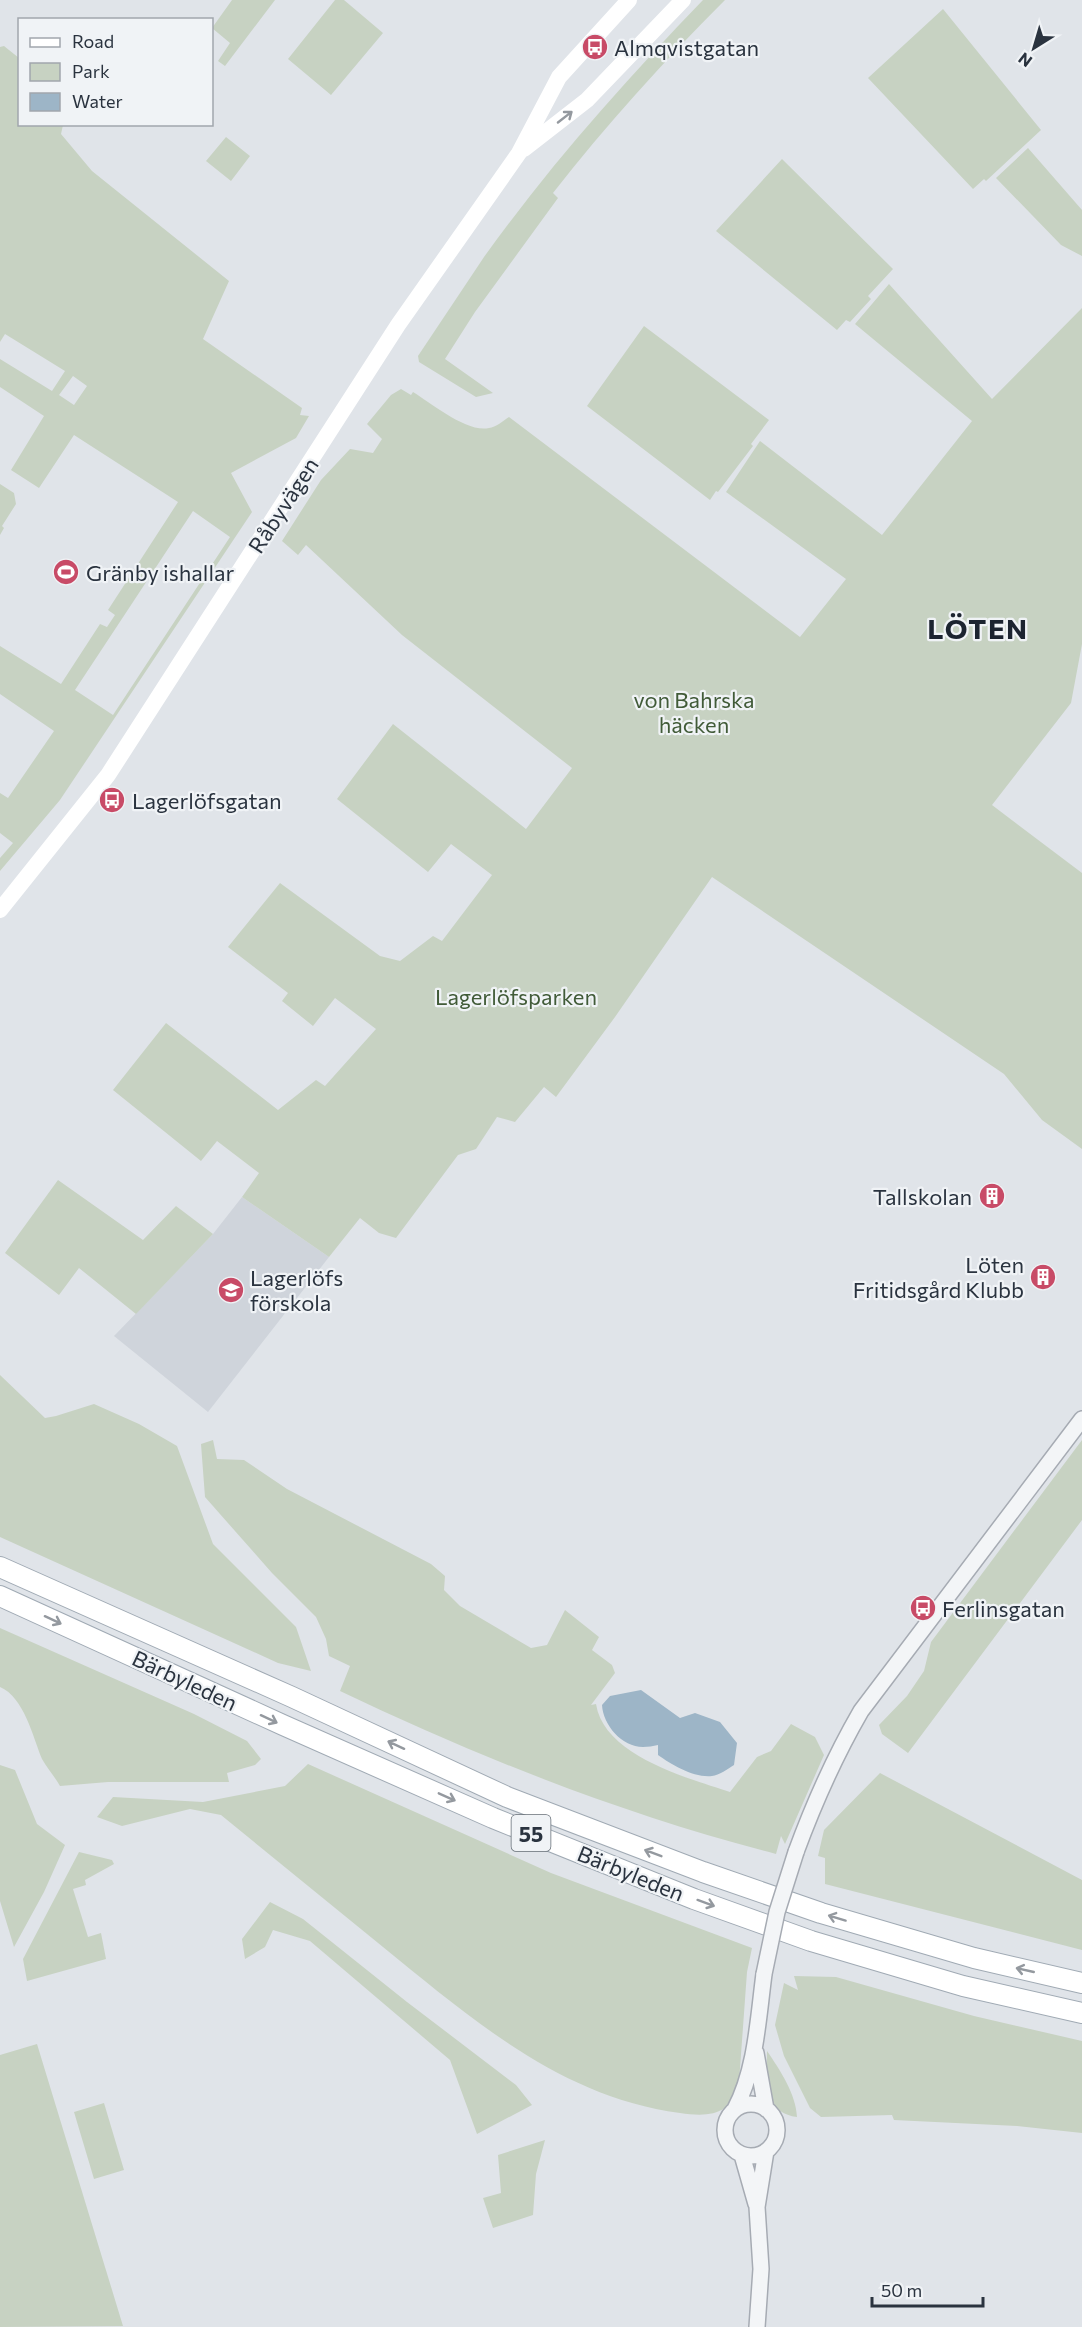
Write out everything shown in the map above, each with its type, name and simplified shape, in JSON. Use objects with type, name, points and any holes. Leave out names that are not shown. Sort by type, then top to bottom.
[{"type":"main road","name":"Råbyvägen","points":[[0,910],[108,775],[398,325],[519,153],[559,76],[629,0]]},
{"type":"main road","name":"Råbyvägen","points":[[519,153],[587,100],[683,0]]},
{"type":"main road","name":"Bärbyleden","points":[[0,1566],[292,1696],[507,1797],[703,1872],[821,1913],[974,1958],[1082,1983]]},
{"type":"main road","name":"Bärbyleden","points":[[0,1596],[282,1725],[493,1818],[694,1899],[811,1941],[963,1986],[1082,2013]]},
{"type":"street","points":[[755,2047],[766,2109],[777,2124],[777,2133],[773,2145],[766,2151],[751,2156],[742,2155],[734,2150],[725,2135],[726,2121],[743,2095],[755,2047],[764,1974],[777,1912],[814,1803],[844,1740],[861,1711],[1082,1419]]},
{"type":"street","points":[[735,2109],[752,2104],[766,2109]]},
{"type":"street","points":[[757,2207],[766,2151]]},
{"type":"street","points":[[742,2155],[757,2207],[761,2270],[757,2327]]},
{"type":"shaded area","name":"Lagerlöfs förskola","points":[[242,1197],[329,1257],[208,1412],[114,1336],[213,1234]]},
{"type":"green space","points":[[232,0],[275,0],[225,66],[218,61],[230,43],[213,27]]},
{"type":"green space","points":[[335,0],[344,0],[383,33],[331,95],[288,59]]},
{"type":"green space","points":[[703,0],[725,0],[636,94],[553,193],[558,198],[475,312],[445,359],[493,393],[476,397],[419,362],[418,356],[484,257],[535,189],[645,61]]},
{"type":"green space","points":[[943,9],[1041,130],[986,181],[984,179],[973,189],[868,78]]},
{"type":"green space","points":[[4,46],[18,57],[18,126],[63,126],[61,134],[92,171],[229,281],[203,339],[302,408],[300,415],[309,416],[296,438],[231,473],[252,512],[60,800],[0,871],[0,858],[13,843],[0,833],[0,793],[8,798],[54,731],[0,694],[0,646],[61,684],[100,624],[107,627],[115,615],[108,610],[178,502],[74,435],[39,488],[11,470],[44,416],[0,387],[0,359],[52,391],[65,371],[5,334],[0,342],[0,47]],"holes":[[[73,376],[87,386],[74,405],[59,395]],[[193,511],[230,537],[113,715],[75,690]]]},
{"type":"green space","points":[[226,137],[250,156],[231,181],[206,161]]},
{"type":"green space","points":[[1028,148],[1082,210],[1082,256],[1061,245],[996,178]]},
{"type":"green space","points":[[782,159],[893,269],[868,296],[871,299],[850,322],[846,320],[837,330],[716,231]]},
{"type":"green space","points":[[889,284],[992,399],[1082,308],[1082,644],[1071,703],[992,805],[1082,873],[1082,1149],[1042,1120],[1004,1074],[712,877],[615,1017],[556,1097],[544,1087],[515,1122],[497,1117],[476,1149],[458,1155],[396,1238],[379,1233],[360,1218],[329,1257],[242,1197],[259,1173],[217,1141],[201,1161],[113,1090],[166,1023],[278,1110],[316,1080],[325,1086],[376,1029],[335,998],[313,1026],[282,1001],[288,993],[228,947],[280,883],[380,956],[400,961],[433,936],[442,941],[492,875],[451,844],[428,872],[337,799],[393,724],[526,829],[572,768],[402,635],[306,545],[298,555],[282,541],[321,480],[350,449],[373,453],[382,439],[367,424],[391,395],[401,389],[411,395],[413,392],[449,416],[470,426],[492,427],[509,417],[800,637],[846,579],[726,492],[760,441],[882,535],[972,421],[855,324]]},
{"type":"green space","points":[[644,326],[769,420],[751,444],[753,446],[710,500],[587,406]]},
{"type":"green space","points":[[0,484],[14,493],[16,504],[2,526],[4,528],[0,535]]},
{"type":"green space","points":[[58,1180],[143,1240],[176,1206],[213,1234],[136,1314],[79,1268],[59,1295],[5,1253]]},
{"type":"green space","points":[[0,1375],[45,1418],[94,1404],[139,1424],[177,1446],[213,1544],[296,1627],[311,1671],[278,1663],[0,1537]]},
{"type":"green space","points":[[213,1440],[217,1459],[244,1460],[287,1489],[431,1564],[445,1576],[444,1590],[460,1606],[531,1648],[547,1645],[565,1610],[599,1637],[592,1650],[612,1665],[615,1673],[591,1705],[596,1704],[602,1722],[614,1738],[650,1762],[692,1780],[730,1792],[757,1757],[771,1751],[791,1724],[815,1737],[824,1755],[785,1844],[781,1836],[776,1854],[664,1822],[500,1762],[340,1691],[350,1666],[329,1656],[326,1639],[316,1617],[272,1573],[205,1497],[201,1444]]},
{"type":"green space","points":[[1082,1440],[1082,1520],[908,1753],[882,1734],[879,1725],[907,1696],[924,1671],[931,1642]]},
{"type":"green space","points":[[0,1628],[194,1714],[247,1741],[261,1759],[255,1765],[227,1773],[229,1782],[108,1782],[60,1786],[42,1759],[21,1708],[8,1692],[0,1687]]},
{"type":"green space","points":[[308,1764],[551,1873],[752,1948],[747,1972],[739,2082],[731,2102],[718,2112],[709,2114],[680,2113],[637,2104],[596,2091],[557,2073],[485,2027],[451,2001],[221,1815],[190,1809],[122,1826],[97,1817],[113,1797],[203,1802],[285,1786]]},
{"type":"green space","points":[[0,1765],[15,1770],[37,1824],[65,1845],[44,1892],[14,1947],[0,1901]]},
{"type":"green space","points":[[880,1773],[1082,1880],[1082,1950],[825,1884],[825,1858],[818,1856],[824,1830]]},
{"type":"green space","points":[[79,1852],[112,1860],[114,1864],[85,1880],[86,1885],[73,1889],[88,1937],[101,1933],[106,1959],[27,1981],[23,1959]]},
{"type":"green space","points":[[270,1902],[303,1919],[516,2085],[532,2105],[477,2134],[450,2060],[310,1941],[273,1930],[265,1947],[245,1959],[242,1939]]},
{"type":"green space","points":[[794,1976],[836,1977],[974,2016],[1082,2041],[1082,2133],[1017,2126],[894,2120],[892,2115],[821,2117],[810,2108],[784,2056],[775,2025],[784,1983],[798,1990]]},
{"type":"green space","points":[[37,2044],[123,2326],[0,2327],[0,2055]]},
{"type":"green space","points":[[767,2051],[790,2091],[797,2117],[786,2114],[772,2101],[767,2082]]},
{"type":"green space","points":[[104,2103],[124,2170],[94,2179],[74,2112]]},
{"type":"green space","points":[[545,2140],[536,2174],[533,2215],[493,2228],[483,2198],[501,2193],[498,2155]]},
{"type":"water","points":[[641,1690],[680,1718],[695,1713],[720,1722],[737,1743],[734,1765],[715,1775],[698,1775],[676,1767],[658,1755],[658,1745],[635,1746],[621,1739],[606,1720],[602,1705],[610,1696]]},
{"type":"place","name":"Almqvistgatan","points":[[595,47]]},
{"type":"place","name":"Gränby ishallar","points":[[66,572]]},
{"type":"place","name":"Lagerlöfsgatan","points":[[112,800]]},
{"type":"place","name":"Tallskolan","points":[[992,1196]]},
{"type":"place","name":"Löten Fritidsgård Klubb","points":[[1043,1277]]},
{"type":"place","name":"Lagerlöfs förskola","points":[[231,1290]]},
{"type":"place","name":"Ferlinsgatan","points":[[923,1608]]},
{"type":"district","name":"LÖTEN","points":[[978,628]]},
{"type":"park label","name":"von Bahrska häcken","points":[[694,712]]},
{"type":"park label","name":"Lagerlöfsparken","points":[[516,996]]}]
